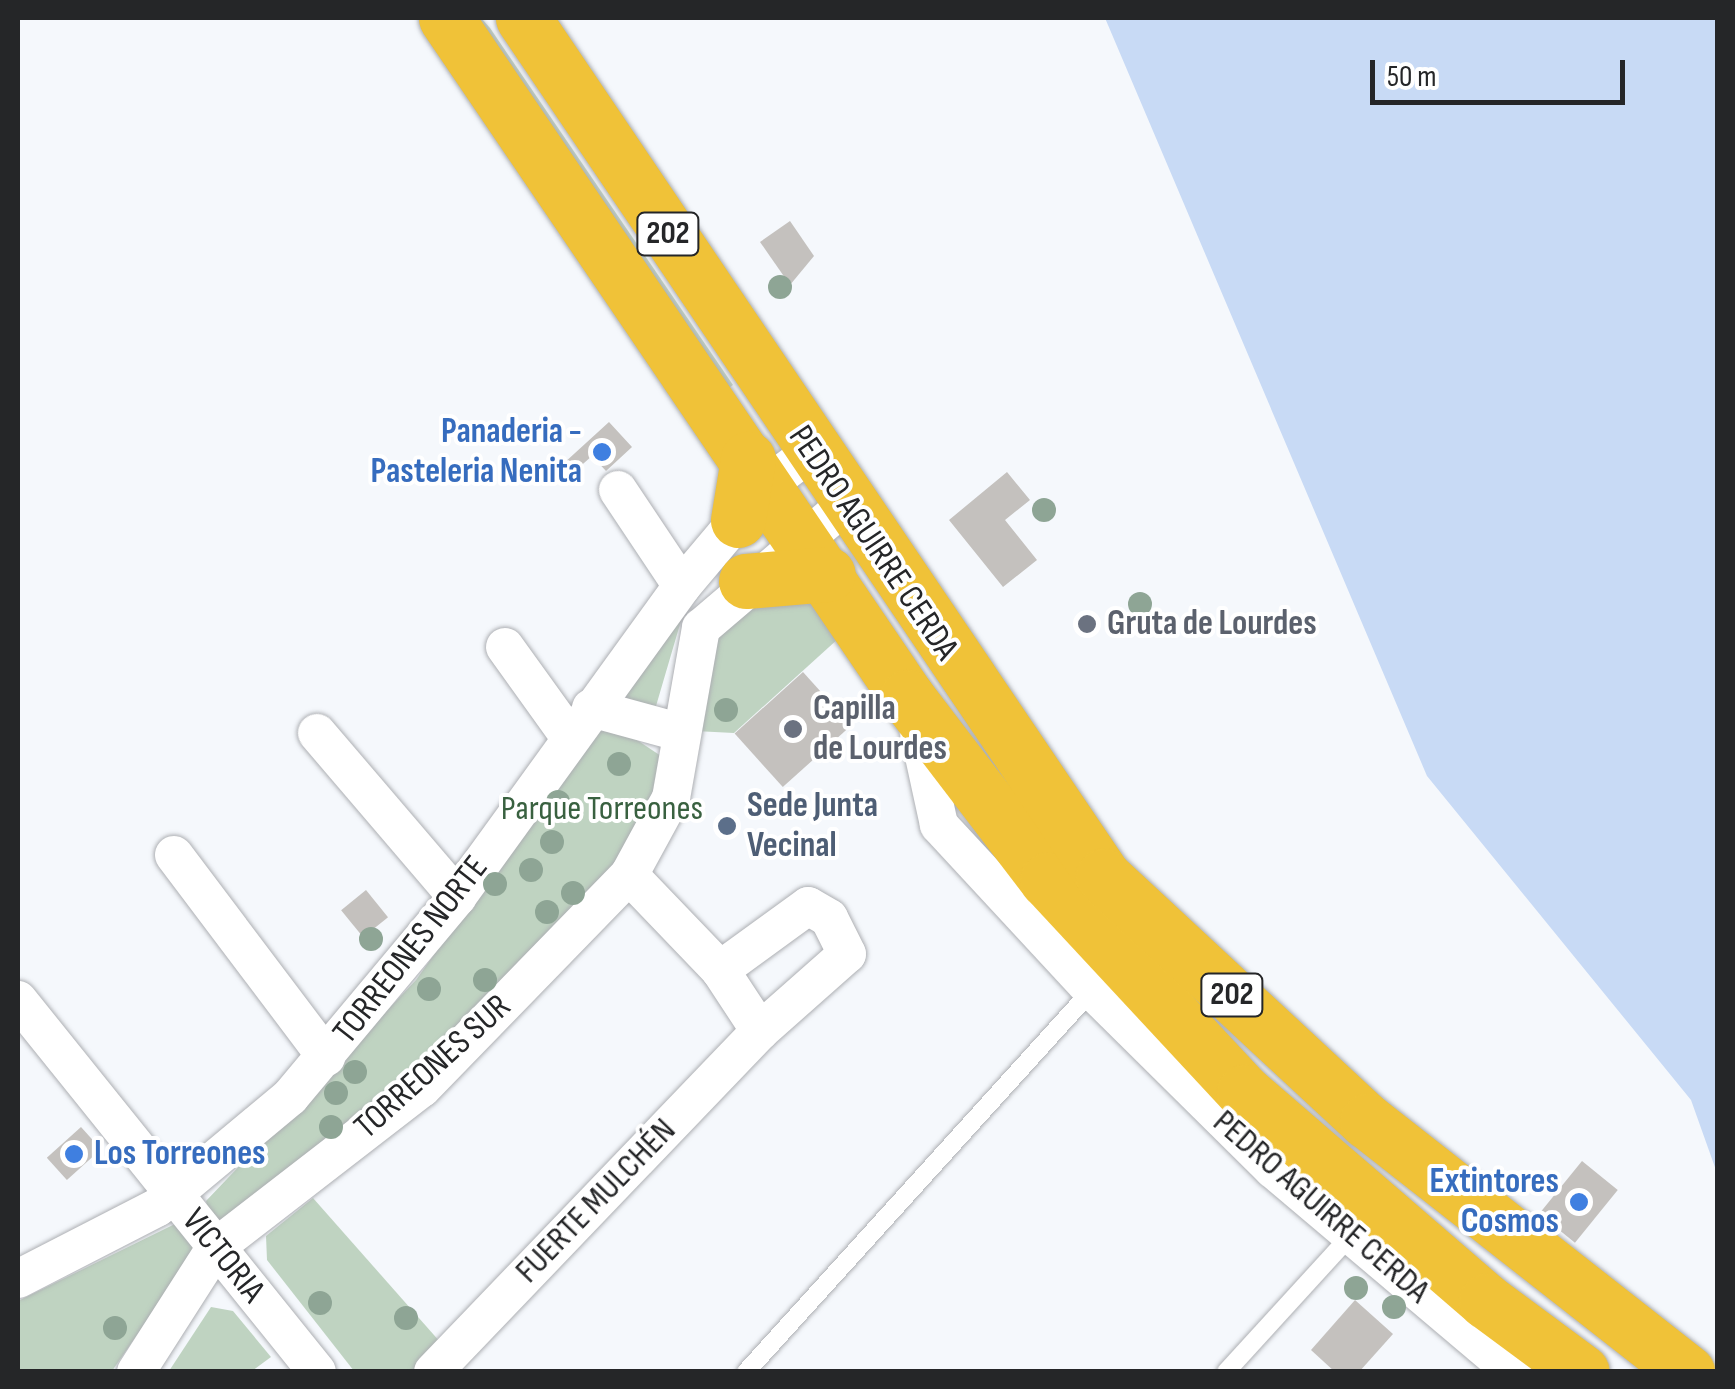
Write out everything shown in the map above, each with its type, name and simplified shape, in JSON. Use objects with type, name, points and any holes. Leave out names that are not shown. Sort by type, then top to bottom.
[{"type":"highway","name":"PEDRO AGUIRRE CERDA","points":[[446,18],[751,488],[816,555],[907,697],[1047,880],[1244,1092],[1459,1279],[1582,1372]]},
{"type":"highway","name":"PEDRO AGUIRRE CERDA","points":[[523,18],[846,504],[1103,876],[1367,1121],[1687,1372]]},
{"type":"highway","points":[[746,580],[816,555]]},
{"type":"street","name":"TORREONES NORTE","points":[[18,1279],[174,1196],[252,1134],[326,1057],[456,898],[751,488],[811,452]]},
{"type":"street","points":[[618,490],[682,586]]},
{"type":"street","points":[[816,555],[846,504]]},
{"type":"street","name":"TORREONES SUR","points":[[136,1372],[216,1247],[422,1088],[629,876],[670,798],[701,628],[746,580]]},
{"type":"street","points":[[505,647],[580,722],[679,732]]},
{"type":"street","name":"PEDRO AGUIRRE CERDA","points":[[907,697],[938,786],[940,825],[1092,990],[1351,1235],[1513,1372]]},
{"type":"street","points":[[317,733],[456,898]]},
{"type":"street","points":[[174,855],[326,1057]]},
{"type":"street","points":[[629,876],[720,970],[760,1032]]},
{"type":"street","name":"FUERTE MULCHÉN","points":[[432,1372],[760,1032],[847,954],[828,918],[808,906],[720,970]]},
{"type":"street","name":"VICTORIA","points":[[18,1000],[316,1372]]},
{"type":"lane","points":[[746,1372],[1092,990]]},
{"type":"lane","points":[[1226,1372],[1351,1235]]},
{"type":"green space","points":[[460,18],[481,18],[490,28],[733,385],[718,395]]},
{"type":"green space","points":[[760,521],[683,614],[656,706],[621,699],[623,685]]},
{"type":"green space","points":[[799,582],[839,638],[734,733],[695,731],[722,620]]},
{"type":"green space","name":"Parque Torreones","points":[[619,728],[664,758],[642,846],[403,1088],[224,1223],[210,1218],[206,1201],[416,980],[592,731]]},
{"type":"green space","points":[[313,1198],[441,1343],[416,1371],[354,1371],[267,1260],[266,1236]]},
{"type":"green space","points":[[179,1222],[201,1243],[112,1371],[18,1372],[18,1301]]},
{"type":"green space","points":[[211,1307],[233,1311],[271,1357],[252,1371],[169,1371]]},
{"type":"water","points":[[1105,18],[1717,18],[1717,1173],[1691,1100],[1427,776]]},
{"type":"building","points":[[790,221],[814,256],[790,285],[760,242]]},
{"type":"building","name":"Panaderia - Pasteleria Nenita","points":[[609,422],[632,447],[606,471],[592,456],[560,484],[552,474]]},
{"type":"building","points":[[1007,472],[1030,500],[1005,520],[1037,560],[1003,587],[949,520]]},
{"type":"building","name":"Capilla de Lourdes","points":[[803,672],[851,726],[783,787],[735,734]]},
{"type":"building","points":[[366,890],[388,917],[363,937],[341,910]]},
{"type":"building","name":"Los Torreones","points":[[81,1127],[101,1149],[67,1180],[47,1158]]},
{"type":"building","name":"Extintores Cosmos","points":[[1582,1161],[1618,1190],[1575,1243],[1539,1214]]},
{"type":"building","points":[[1355,1300],[1393,1334],[1359,1372],[1335,1372],[1311,1350]]},
{"type":"place","name":"Panaderia - Pasteleria Nenita","points":[[602,452]]},
{"type":"place","name":"Gruta de Lourdes","points":[[1087,624]]},
{"type":"place","name":"Capilla de Lourdes","points":[[793,729]]},
{"type":"place","name":"Sede Junta Vecinal","points":[[727,826]]},
{"type":"place","name":"Los Torreones","points":[[74,1154]]},
{"type":"place","name":"Extintores Cosmos","points":[[1579,1202]]}]
